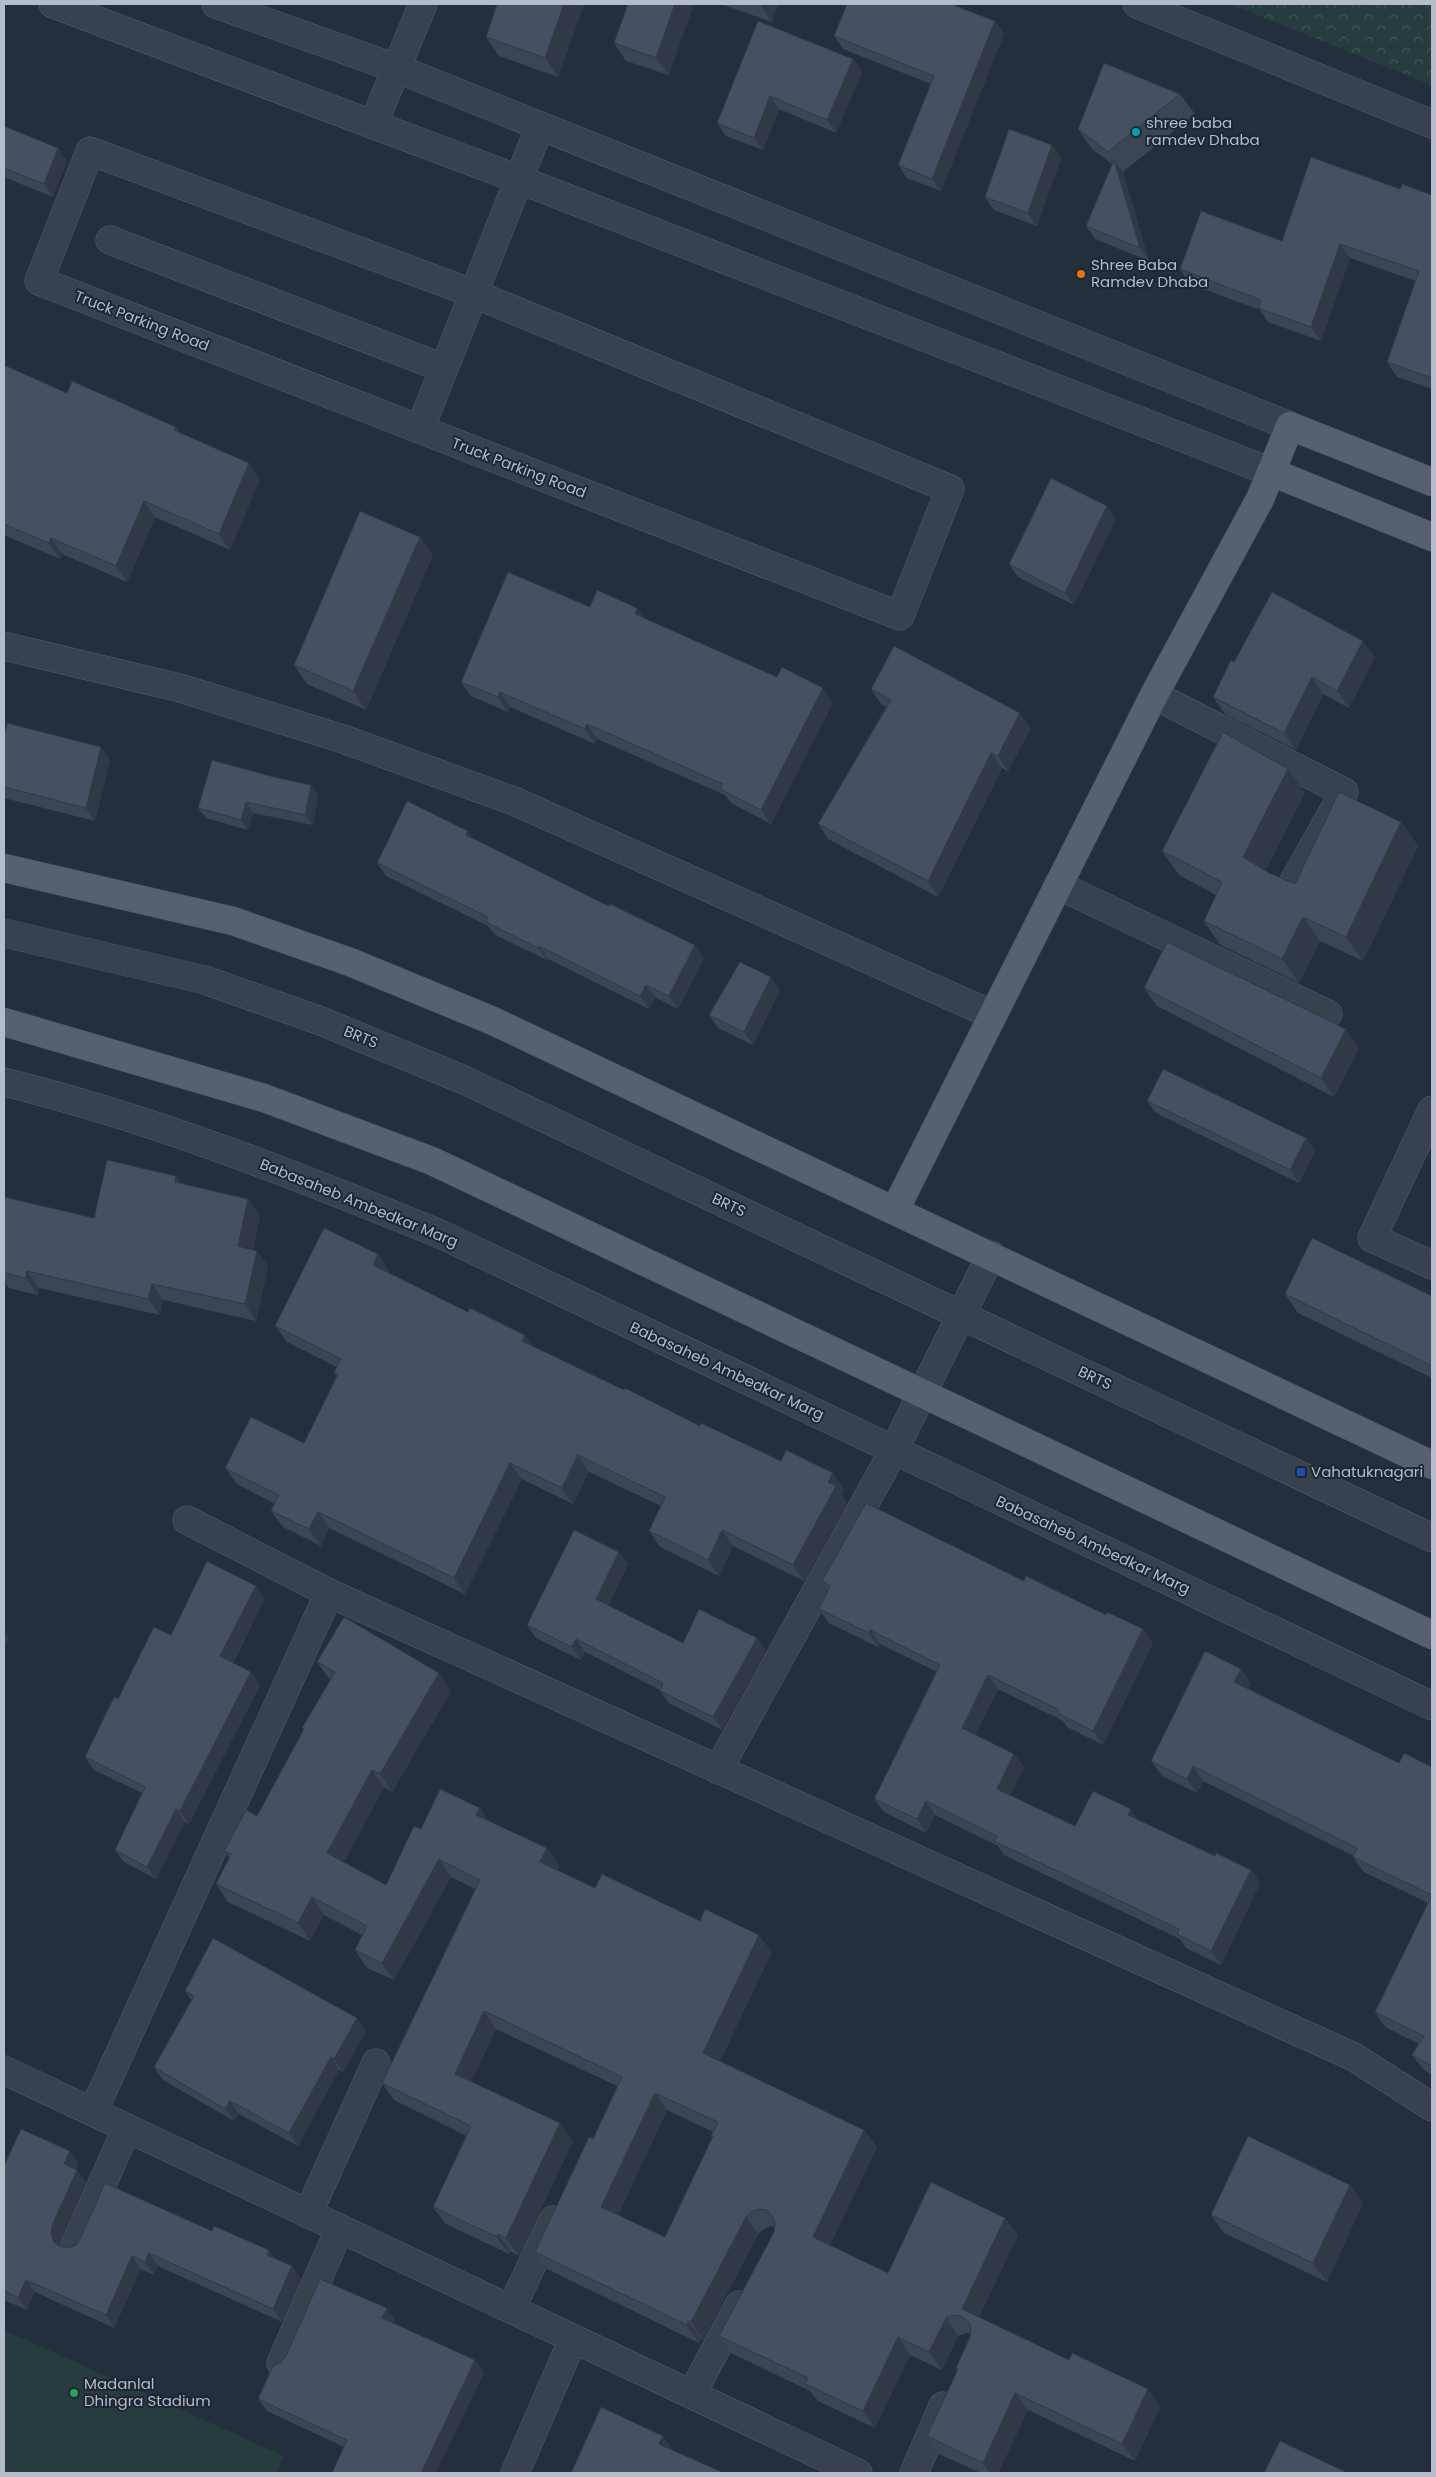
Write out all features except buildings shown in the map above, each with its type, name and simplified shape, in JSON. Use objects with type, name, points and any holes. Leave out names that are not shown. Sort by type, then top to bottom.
[{"type":"main road","points":[[895,1210],[1154,695],[1260,498],[1290,426],[1432,482]]},
{"type":"main road","points":[[1270,472],[1432,537]]},
{"type":"main road","points":[[4,868],[233,921],[350,962],[493,1021],[1432,1465]]},
{"type":"main road","points":[[4,1022],[264,1098],[432,1161],[923,1392],[1432,1635]]},
{"type":"street","points":[[53,4],[518,179],[1270,472]]},
{"type":"street","points":[[216,4],[398,69],[1290,426]]},
{"type":"street","points":[[373,125],[424,4]]},
{"type":"street","points":[[1137,4],[1432,124]]},
{"type":"street","points":[[420,429],[472,293],[540,126]]},
{"type":"street","name":"Truck Parking Road","points":[[90,151],[472,293],[950,489],[900,616],[39,281],[90,151]]},
{"type":"street","points":[[110,240],[443,368]]},
{"type":"street","points":[[4,646],[190,691],[344,739],[514,800],[993,1015]]},
{"type":"street","points":[[1154,695],[1344,792],[1293,884]]},
{"type":"street","points":[[1058,885],[1328,1014]]},
{"type":"street","name":"BRTS","points":[[4,933],[205,980],[321,1021],[464,1080],[1432,1538]]},
{"type":"street","name":"Babasaheb Ambedkar Marg","points":[[4,1082],[75,1100],[177,1133],[299,1176],[440,1234],[1432,1706]]},
{"type":"street","points":[[1432,1110],[1372,1238],[1432,1265]]},
{"type":"street","points":[[718,1770],[894,1450],[991,1255]]},
{"type":"street","points":[[187,1520],[329,1593],[1354,2057],[1432,2106]]},
{"type":"street","points":[[93,2112],[329,1593]]},
{"type":"street","points":[[308,2214],[376,2063]]},
{"type":"street","points":[[4,2070],[858,2473]]},
{"type":"street","points":[[75,2245],[127,2128]]},
{"type":"street","points":[[511,2309],[562,2202]]},
{"type":"street","points":[[281,2363],[340,2228]]},
{"type":"street","points":[[692,2394],[750,2284]]},
{"type":"street","points":[[515,2473],[574,2339]]},
{"type":"street","points":[[914,2473],[953,2384]]},
{"type":"green space","points":[[1230,4],[1432,4],[1432,85]]},
{"type":"green space","name":"Madanlal Dhingra Stadium","points":[[4,2330],[284,2456],[277,2473],[4,2473]]},
{"type":"place","name":"shree baba ramdev Dhaba","points":[[1136,132]]},
{"type":"place","name":"Shree Baba Ramdev Dhaba","points":[[1081,274]]},
{"type":"place","name":"Vahatuknagari","points":[[1301,1472]]},
{"type":"place","name":"Madanlal Dhingra Stadium","points":[[74,2393]]}]
